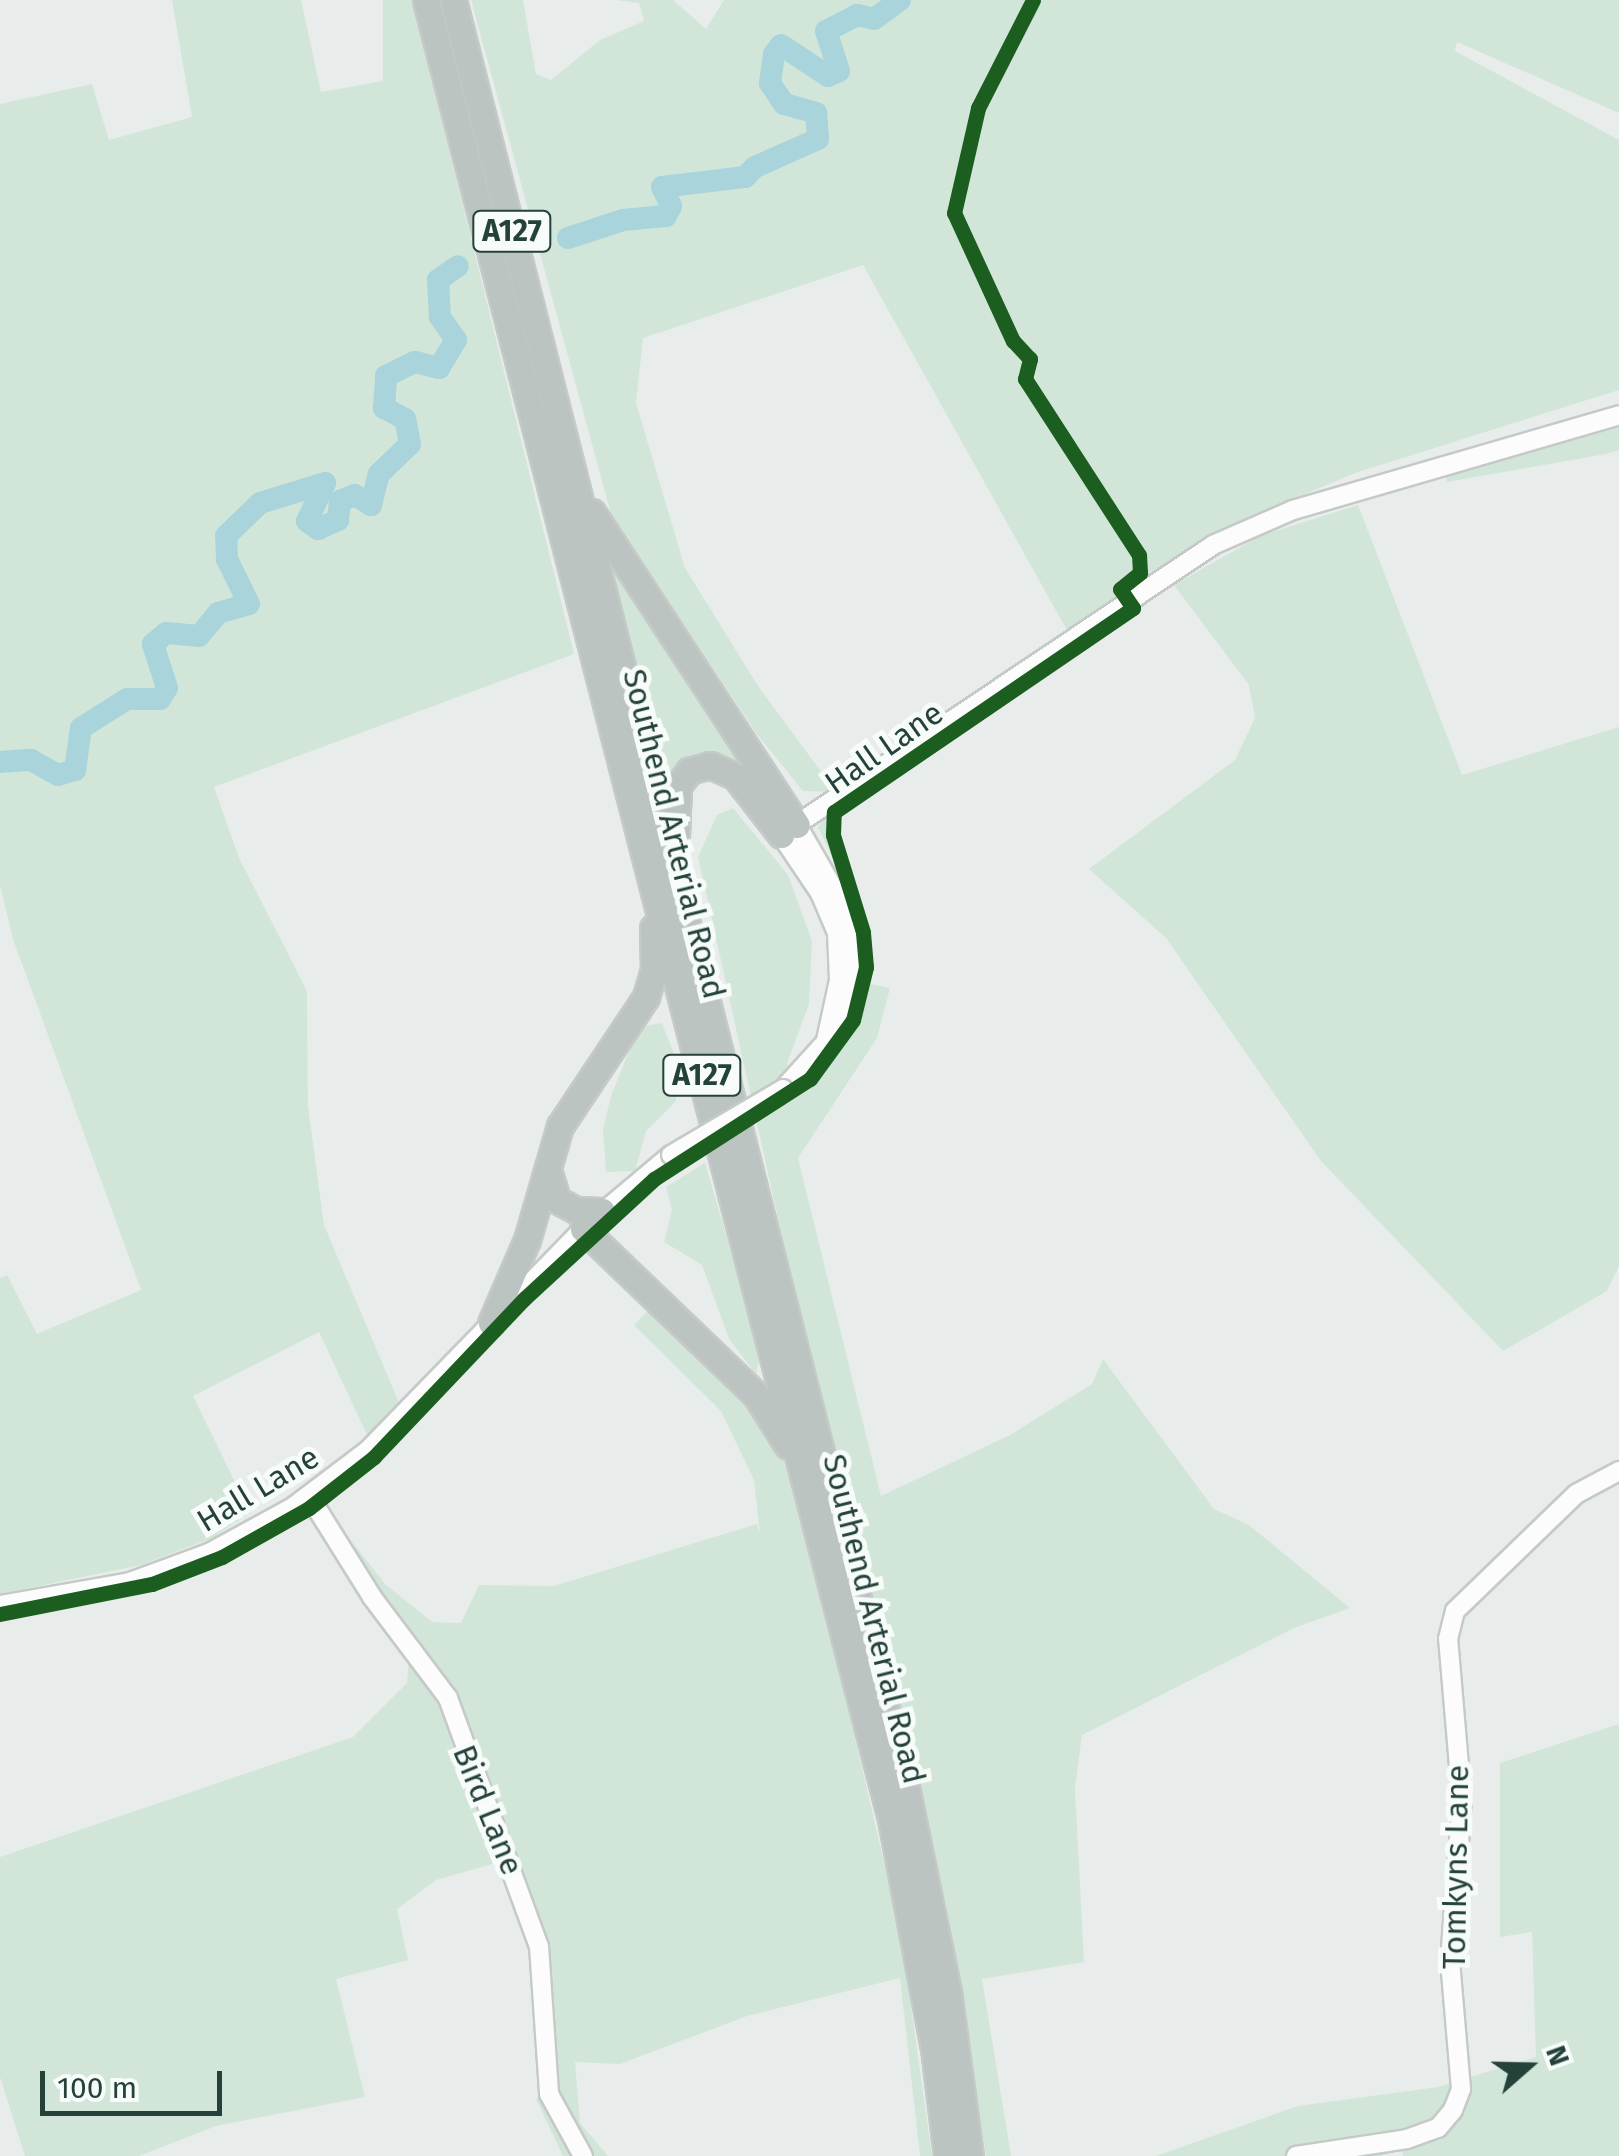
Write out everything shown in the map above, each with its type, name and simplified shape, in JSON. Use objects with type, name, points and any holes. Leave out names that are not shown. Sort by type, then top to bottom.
[{"type":"highway","name":"Southend Arterial Road","points":[[426,0],[891,1820],[934,2048],[947,2156]]},
{"type":"highway","name":"Southend Arterial Road","points":[[453,0],[906,1787],[948,1991],[970,2156]]},
{"type":"highway","points":[[570,461],[613,548],[789,830]]},
{"type":"highway","points":[[699,979],[674,823],[682,778],[698,766],[726,768],[789,830]]},
{"type":"highway","name":"A127","points":[[491,1323],[527,1240],[548,1161],[576,1096],[650,982],[655,952],[645,852]]},
{"type":"highway","points":[[548,1161],[547,1183],[557,1200],[576,1210],[602,1210]]},
{"type":"highway","name":"A127","points":[[582,1229],[756,1395],[804,1476]]},
{"type":"street","name":"Hall Lane","points":[[817,855],[789,830],[1213,546],[1293,510],[1619,414]]},
{"type":"street","name":"Hall Lane","points":[[0,1605],[130,1582],[209,1553],[309,1496],[368,1450],[602,1210],[670,1155],[783,1089],[825,1045],[849,1005],[855,956],[847,912],[817,855],[813,832],[821,810]]},
{"type":"street","points":[[789,830],[836,933],[839,980],[825,1045]]},
{"type":"street","name":"Tomkyns Lane","points":[[1296,2156],[1407,2138],[1438,2128],[1453,2110],[1461,2089],[1450,1961],[1462,1801],[1448,1639],[1455,1611],[1576,1494],[1619,1471]]},
{"type":"street","name":"Bird Lane","points":[[309,1496],[372,1597],[448,1698],[539,1946],[549,2094],[583,2156]]},
{"type":"green space","points":[[172,0],[301,0],[321,92],[383,81],[383,0],[412,0],[574,654],[214,787],[239,858],[307,991],[308,1106],[324,1225],[400,1405],[367,1435],[319,1332],[193,1396],[250,1513],[212,1538],[141,1565],[0,1594],[0,1278],[7,1275],[37,1334],[141,1290],[13,939],[0,885],[0,104],[92,84],[109,140],[192,117]]},
{"type":"green space","points":[[471,0],[523,0],[536,74],[551,80],[600,40],[644,21],[639,3],[616,0],[673,0],[706,29],[724,0],[1619,0],[1619,113],[1457,42],[1455,51],[1619,140],[1619,390],[1355,473],[1230,526],[1142,577],[1068,632],[863,265],[643,338],[636,403],[685,568],[758,686],[836,792],[803,791],[756,733],[611,514]]},
{"type":"green space","points":[[1619,425],[1619,450],[1447,482],[1446,475]]},
{"type":"green space","points":[[1358,505],[1462,775],[1619,727],[1619,1266],[1607,1291],[1503,1351],[1321,1161],[1166,938],[1089,869],[1235,760],[1255,718],[1249,685],[1174,585],[1260,536]]},
{"type":"green space","points":[[599,538],[766,788],[738,761],[699,753],[669,773],[664,805]]},
{"type":"green space","points":[[733,808],[788,875],[812,941],[809,1004],[787,1064],[804,1093],[842,1045],[866,983],[890,988],[877,1038],[798,1158],[881,1496],[1010,1435],[1092,1384],[1103,1359],[1214,1509],[1249,1525],[1350,1608],[1294,1628],[1082,1735],[1075,1788],[1084,1962],[982,1979],[1011,2156],[986,2156],[946,1905],[789,1268],[698,857],[717,815]]},
{"type":"green space","points":[[830,811],[831,834],[846,887],[818,827]]},
{"type":"green space","points":[[662,1023],[673,1051],[676,1101],[646,1131],[635,1171],[606,1172],[603,1129],[611,1096],[639,1027]]},
{"type":"green space","points":[[705,1163],[761,1353],[756,1374],[729,1339],[702,1265],[664,1242],[672,1210],[666,1187]]},
{"type":"green space","points":[[654,1305],[744,1395],[777,1441],[798,1493],[901,1935],[932,2156],[920,2156],[900,1978],[747,2016],[620,2064],[575,2062],[580,2123],[608,2156],[563,2156],[536,2099],[549,2094],[534,1946],[503,1861],[436,1880],[397,1909],[408,1960],[336,1979],[365,2097],[216,2126],[139,2156],[25,2156],[0,2077],[0,1857],[353,1737],[407,1683],[409,1659],[370,1613],[314,1520],[356,1547],[385,1584],[432,1622],[461,1623],[479,1585],[554,1586],[757,1524],[760,1533],[754,1480],[721,1411],[634,1325]]},
{"type":"green space","points":[[1619,1724],[1619,2156],[1403,2156],[1401,2150],[1381,2156],[1156,2156],[1298,2106],[1438,2087],[1536,2057],[1532,1932],[1500,1937],[1500,1763]]},
{"type":"waterway","points":[[568,238],[623,220],[666,216],[671,206],[662,187],[745,177],[755,167],[818,139],[816,113],[784,104],[770,83],[774,54],[781,45],[828,76],[839,71],[826,31],[857,15],[874,19],[900,0]]},
{"type":"waterway","points":[[0,762],[31,760],[58,775],[75,770],[81,728],[127,699],[160,699],[167,688],[153,644],[166,633],[199,636],[218,613],[249,604],[227,559],[226,536],[260,503],[325,483],[307,521],[318,529],[338,520],[340,501],[355,495],[371,505],[379,474],[410,444],[405,419],[384,408],[386,376],[415,362],[439,368],[456,340],[440,317],[438,280],[458,266]]},
{"type":"cycle path","points":[[0,1614],[152,1584],[222,1557],[309,1508],[374,1457],[524,1299],[654,1179],[810,1079],[853,1020],[866,967],[863,932],[833,835],[834,812],[1133,608],[1120,589],[1140,573],[1139,555],[1025,379],[1030,359],[1013,341],[954,213],[978,108],[1033,0]]}]
